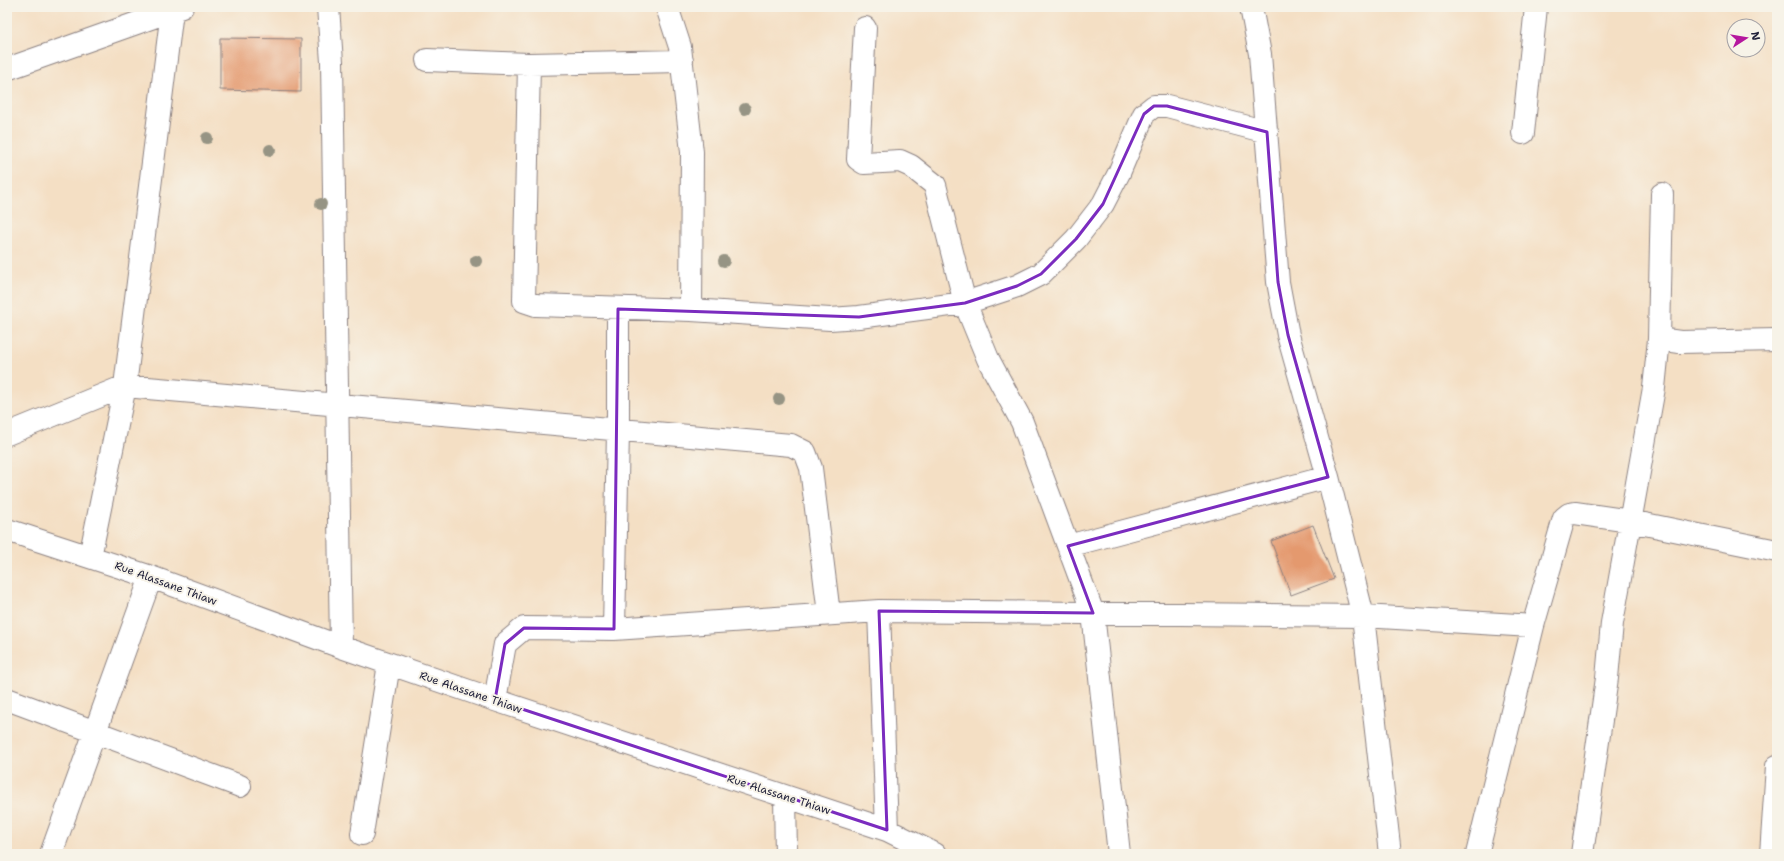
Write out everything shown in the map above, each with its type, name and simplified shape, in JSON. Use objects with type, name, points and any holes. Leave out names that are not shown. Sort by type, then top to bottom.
[{"type":"street","points":[[328,7],[332,62],[341,647]]},
{"type":"street","points":[[667,7],[680,47],[692,152],[691,310]]},
{"type":"street","points":[[1251,7],[1260,54],[1278,282],[1288,334],[1328,477],[1363,616],[1390,854]]},
{"type":"street","points":[[1523,133],[1536,7]]},
{"type":"street","points":[[7,69],[177,9],[125,386],[90,557]]},
{"type":"street","points":[[865,28],[858,158],[864,163],[900,161],[912,166],[935,185],[965,303],[988,359],[1022,422],[1093,613],[1119,854]]},
{"type":"street","points":[[427,60],[528,64],[682,61]]},
{"type":"street","points":[[528,64],[524,301],[536,305],[618,309],[691,310],[830,318],[860,317],[965,303],[1017,286],[1041,274],[1076,239],[1104,204],[1144,114],[1154,106],[1167,106],[1267,132]]},
{"type":"street","points":[[1582,854],[1607,678],[1612,623],[1654,388],[1659,339],[1662,194]]},
{"type":"street","points":[[614,629],[618,431],[618,309]]},
{"type":"street","points":[[1659,339],[1680,342],[1777,340]]},
{"type":"street","points":[[7,434],[125,386],[791,446],[805,452],[811,468],[829,614]]},
{"type":"street","points":[[1068,546],[1328,477]]},
{"type":"street","points":[[1477,854],[1533,626],[1564,518],[1569,514],[1575,513],[1630,521],[1777,551]]},
{"type":"street","name":"Rue Alassane Thiaw","points":[[7,530],[151,577],[388,664],[887,830],[935,854]]},
{"type":"street","points":[[51,854],[151,577]]},
{"type":"street","points":[[494,700],[505,644],[524,628],[614,629],[878,611],[1363,616],[1533,626]]},
{"type":"street","points":[[878,611],[887,830]]},
{"type":"street","points":[[362,834],[388,664]]},
{"type":"street","points":[[7,699],[240,786]]},
{"type":"street","points":[[1771,854],[1777,766]]},
{"type":"street","points":[[785,797],[786,854]]},
{"type":"highlighted area","points":[[1154,106],[1167,106],[1267,132],[1278,282],[1288,335],[1328,477],[1068,546],[1093,613],[879,611],[887,830],[495,700],[505,644],[524,628],[614,629],[618,309],[859,317],[965,303],[1017,286],[1041,274],[1076,239],[1103,204],[1144,114]]},
{"type":"building","points":[[220,38],[301,39],[301,92],[220,90]]},
{"type":"building","points":[[1313,525],[1334,579],[1291,595],[1271,541]]}]
